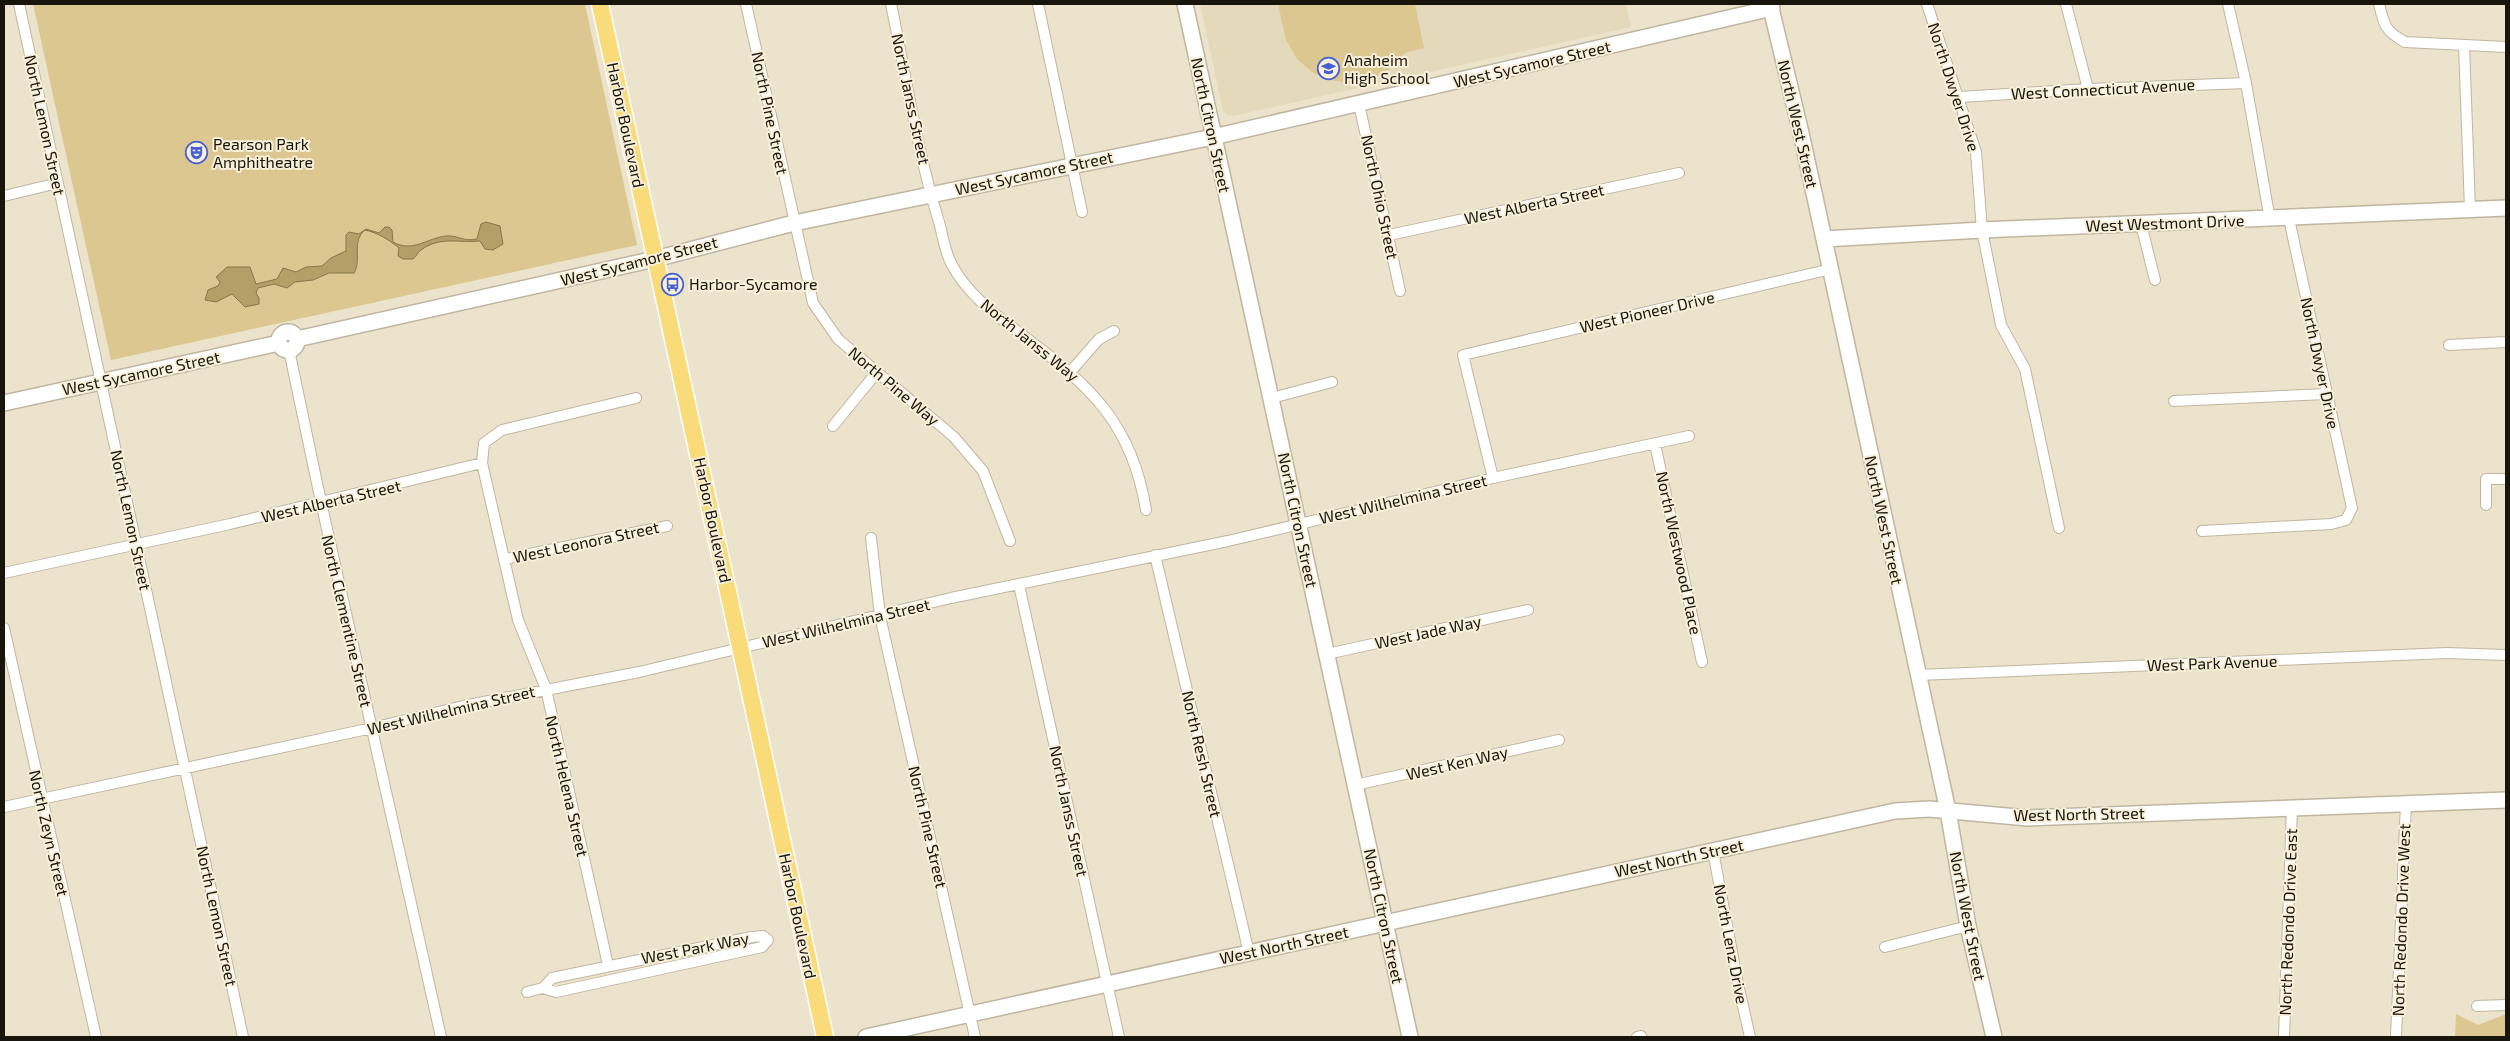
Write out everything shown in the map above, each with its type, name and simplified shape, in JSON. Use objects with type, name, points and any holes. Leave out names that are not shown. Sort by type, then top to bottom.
[{"type":"main road","name":"Harbor Boulevard","points":[[600,4],[825,1037]]},
{"type":"street","name":"North Lemon Street","points":[[18,4],[243,1037]]},
{"type":"street","name":"North Pine Street","points":[[746,4],[794,223]]},
{"type":"street","name":"North Janss Street","points":[[892,4],[930,194]]},
{"type":"street","points":[[1038,4],[1082,212]]},
{"type":"street","name":"North Citron Street","points":[[1185,4],[1410,1037]]},
{"type":"street","name":"North Dwyer Drive","points":[[1927,4],[1960,97],[1976,152],[1982,230],[2001,325],[2026,369],[2059,528]]},
{"type":"street","points":[[2066,4],[2088,88]]},
{"type":"street","points":[[2228,4],[2246,83],[2270,220]]},
{"type":"street","points":[[2379,4],[2384,24],[2391,35],[2405,42],[2506,47]]},
{"type":"street","name":"West Sycamore Street","points":[[4,403],[288,344],[655,259],[794,223],[1359,104],[1771,6]]},
{"type":"street","name":"North West Street","points":[[1771,6],[1831,270],[1948,811],[1968,926],[1994,1037]]},
{"type":"street","points":[[2464,45],[2470,209]]},
{"type":"street","name":"West Connecticut Avenue","points":[[1960,97],[2088,88],[2246,83]]},
{"type":"street","name":"North Ohio Street","points":[[1359,104],[1400,291]]},
{"type":"street","name":"West Alberta Street","points":[[1389,235],[1679,173]]},
{"type":"street","points":[[4,196],[58,183]]},
{"type":"street","name":"North Janss Way","points":[[930,194],[952,265],[978,299],[983,305],[1070,371],[1099,401],[1121,433],[1133,456],[1142,482],[1146,510]]},
{"type":"street","name":"West Westmont Drive","points":[[1824,239],[1982,230],[2270,220],[2506,208]]},
{"type":"street","name":"North Dwyer Drive","points":[[2202,531],[2331,524],[2346,520],[2352,508],[2289,219]]},
{"type":"street","name":"North Pine Way","points":[[794,223],[813,303],[838,339],[954,437],[983,471],[1010,541]]},
{"type":"street","points":[[2141,224],[2155,280]]},
{"type":"street","name":"West Pioneer Drive","points":[[1493,478],[1463,355],[1831,270]]},
{"type":"street","points":[[1070,371],[1099,339],[1114,331]]},
{"type":"street","points":[[2449,345],[2506,342]]},
{"type":"street","name":"North Clementine Street","points":[[288,344],[320,502],[442,1037]]},
{"type":"street","points":[[834,426],[878,372]]},
{"type":"street","points":[[1272,398],[1332,382]]},
{"type":"street","points":[[2174,401],[2326,394]]},
{"type":"street","points":[[482,463],[484,444],[502,430],[636,398]]},
{"type":"street","name":"West Wilhelmina Street","points":[[4,807],[546,689],[640,672],[950,598],[1156,555],[1493,478],[1689,436]]},
{"type":"street","name":"North Westwood Place","points":[[1656,444],[1702,662]]},
{"type":"street","name":"West Alberta Street","points":[[4,573],[320,502],[482,463]]},
{"type":"street","name":"North Helena Street","points":[[482,463],[518,620],[546,689],[608,965]]},
{"type":"street","points":[[2486,505],[2486,479],[2506,479]]},
{"type":"street","name":"West Leonora Street","points":[[505,559],[667,526]]},
{"type":"street","name":"North Pine Street","points":[[871,538],[880,616],[975,1037]]},
{"type":"street","name":"North Resh Street","points":[[1156,555],[1249,953]]},
{"type":"street","name":"North Janss Street","points":[[1019,585],[1119,1037]]},
{"type":"street","name":"West Jade Way","points":[[1327,654],[1528,610]]},
{"type":"street","name":"North Zeyn Street","points":[[4,628],[40,799],[96,1037]]},
{"type":"street","name":"West Park Avenue","points":[[1918,674],[2447,654],[2506,655]]},
{"type":"street","name":"West Ken Way","points":[[1355,785],[1559,740]]},
{"type":"street","name":"West North Street","points":[[866,1037],[1894,811],[1928,809],[2028,818],[2506,800]]},
{"type":"street","name":"North Redondo Drive West","points":[[2396,1037],[2406,803]]},
{"type":"street","name":"North Redondo Drive East","points":[[2284,1037],[2292,807]]},
{"type":"street","name":"North Lenz Drive","points":[[1713,851],[1750,1037]]},
{"type":"street","points":[[1885,947],[1968,926]]},
{"type":"street","name":"West Park Way","points":[[527,992],[543,988],[556,992],[762,947],[768,940],[763,936],[752,937],[608,965],[552,978],[543,988]]},
{"type":"street","points":[[2477,1006],[2506,1005]]},
{"type":"shaded area","points":[[33,4],[585,4],[637,245],[111,360]]},
{"type":"shaded area","name":"Anaheim High School","points":[[1200,4],[1626,4],[1631,27],[1233,116],[1227,115],[1223,111]]},
{"type":"shaded area","points":[[1278,4],[1415,4],[1424,48],[1405,53],[1392,67],[1374,78],[1353,83],[1330,80],[1312,72],[1297,59],[1286,40]]},
{"type":"shaded area","points":[[486,222],[500,226],[503,244],[493,250],[485,249],[480,241],[449,241],[428,246],[413,259],[403,259],[398,256],[399,248],[387,239],[365,230],[358,240],[357,263],[354,273],[329,273],[313,280],[295,282],[287,288],[274,284],[258,288],[256,293],[259,298],[259,304],[245,307],[232,294],[216,302],[205,300],[208,290],[218,286],[220,282],[216,277],[227,267],[250,267],[256,284],[277,279],[283,268],[296,272],[306,267],[322,266],[331,258],[346,251],[346,235],[349,232],[359,234],[366,229],[379,233],[385,227],[389,227],[392,230],[393,242],[407,246],[446,236],[468,240],[477,239],[481,224]]},
{"type":"shaded area","points":[[2456,1014],[2478,1025],[2506,1014],[2506,1037],[2455,1037]]},
{"type":"place","name":"Anaheim High School","points":[[1328,69]]},
{"type":"place","name":"Pearson Park Amphitheatre","points":[[197,153]]},
{"type":"place","name":"Harbor-Sycamore","points":[[673,284]]}]
